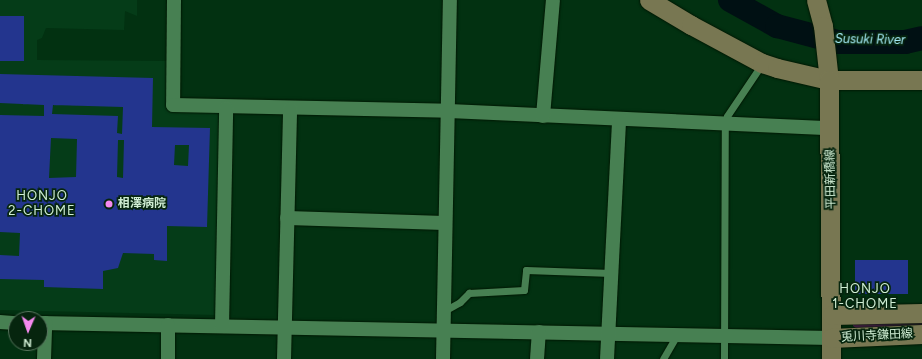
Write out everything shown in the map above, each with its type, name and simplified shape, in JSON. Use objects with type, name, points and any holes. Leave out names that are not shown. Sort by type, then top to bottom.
[{"type":"main road","points":[[649,0],[691,25],[762,63],[811,77],[829,75],[922,80]]},
{"type":"main road","name":"平田新橋線","points":[[816,0],[823,26],[829,75],[832,315],[831,359]]},
{"type":"main road","name":"兎川寺鎌田線","points":[[832,315],[922,313]]},
{"type":"main road","name":"兎川寺鎌田線","points":[[831,338],[922,334]]},
{"type":"street","points":[[174,0],[173,105],[226,108],[449,111],[830,128]]},
{"type":"street","points":[[443,359],[450,0]]},
{"type":"street","points":[[543,116],[553,0]]},
{"type":"street","points":[[222,326],[226,108]]},
{"type":"street","points":[[284,359],[290,109]]},
{"type":"street","points":[[607,359],[619,119]]},
{"type":"street","points":[[287,218],[445,223]]},
{"type":"street","points":[[48,323],[831,338]]},
{"type":"street","points":[[168,325],[168,359]]},
{"type":"street","points":[[537,359],[539,332]]},
{"type":"lane","points":[[724,359],[725,124],[727,116],[762,63]]},
{"type":"lane","points":[[444,311],[460,302],[469,293],[524,290],[526,270],[611,273]]},
{"type":"lane","points":[[663,359],[677,335]]},
{"type":"shaded area","name":"相澤病院","points":[[0,0],[137,0],[137,16],[125,11],[124,30],[46,28],[42,38],[37,40],[37,60],[167,61],[167,110],[221,111],[218,315],[0,310]]},
{"type":"shaded area","points":[[922,321],[922,326],[856,328],[853,326],[853,323]]},
{"type":"building","points":[[0,16],[24,16],[24,61],[0,61]]},
{"type":"building","points":[[0,74],[153,78],[152,127],[210,128],[207,227],[167,226],[167,261],[154,260],[154,254],[123,253],[118,268],[103,271],[103,289],[44,287],[44,280],[0,279],[0,255],[19,256],[20,233],[0,232],[0,115],[44,116],[44,105],[0,103]],"holes":[[[53,105],[123,107],[122,134],[117,133],[118,116],[52,114]],[[51,138],[77,139],[76,177],[49,178]],[[118,140],[124,140],[123,178],[117,177]],[[175,145],[189,145],[188,166],[174,165]]]},
{"type":"building","points":[[855,260],[908,260],[908,294],[855,294]]},
{"type":"waterway","name":"Susuki River","points":[[730,0],[777,26],[837,42],[905,42],[922,38]]},
{"type":"place","name":"相澤病院","points":[[109,204]]},
{"type":"district","name":"HONJO 2-CHOME","points":[[42,204]]},
{"type":"district","name":"HONJO 1-CHOME","points":[[865,298]]}]
